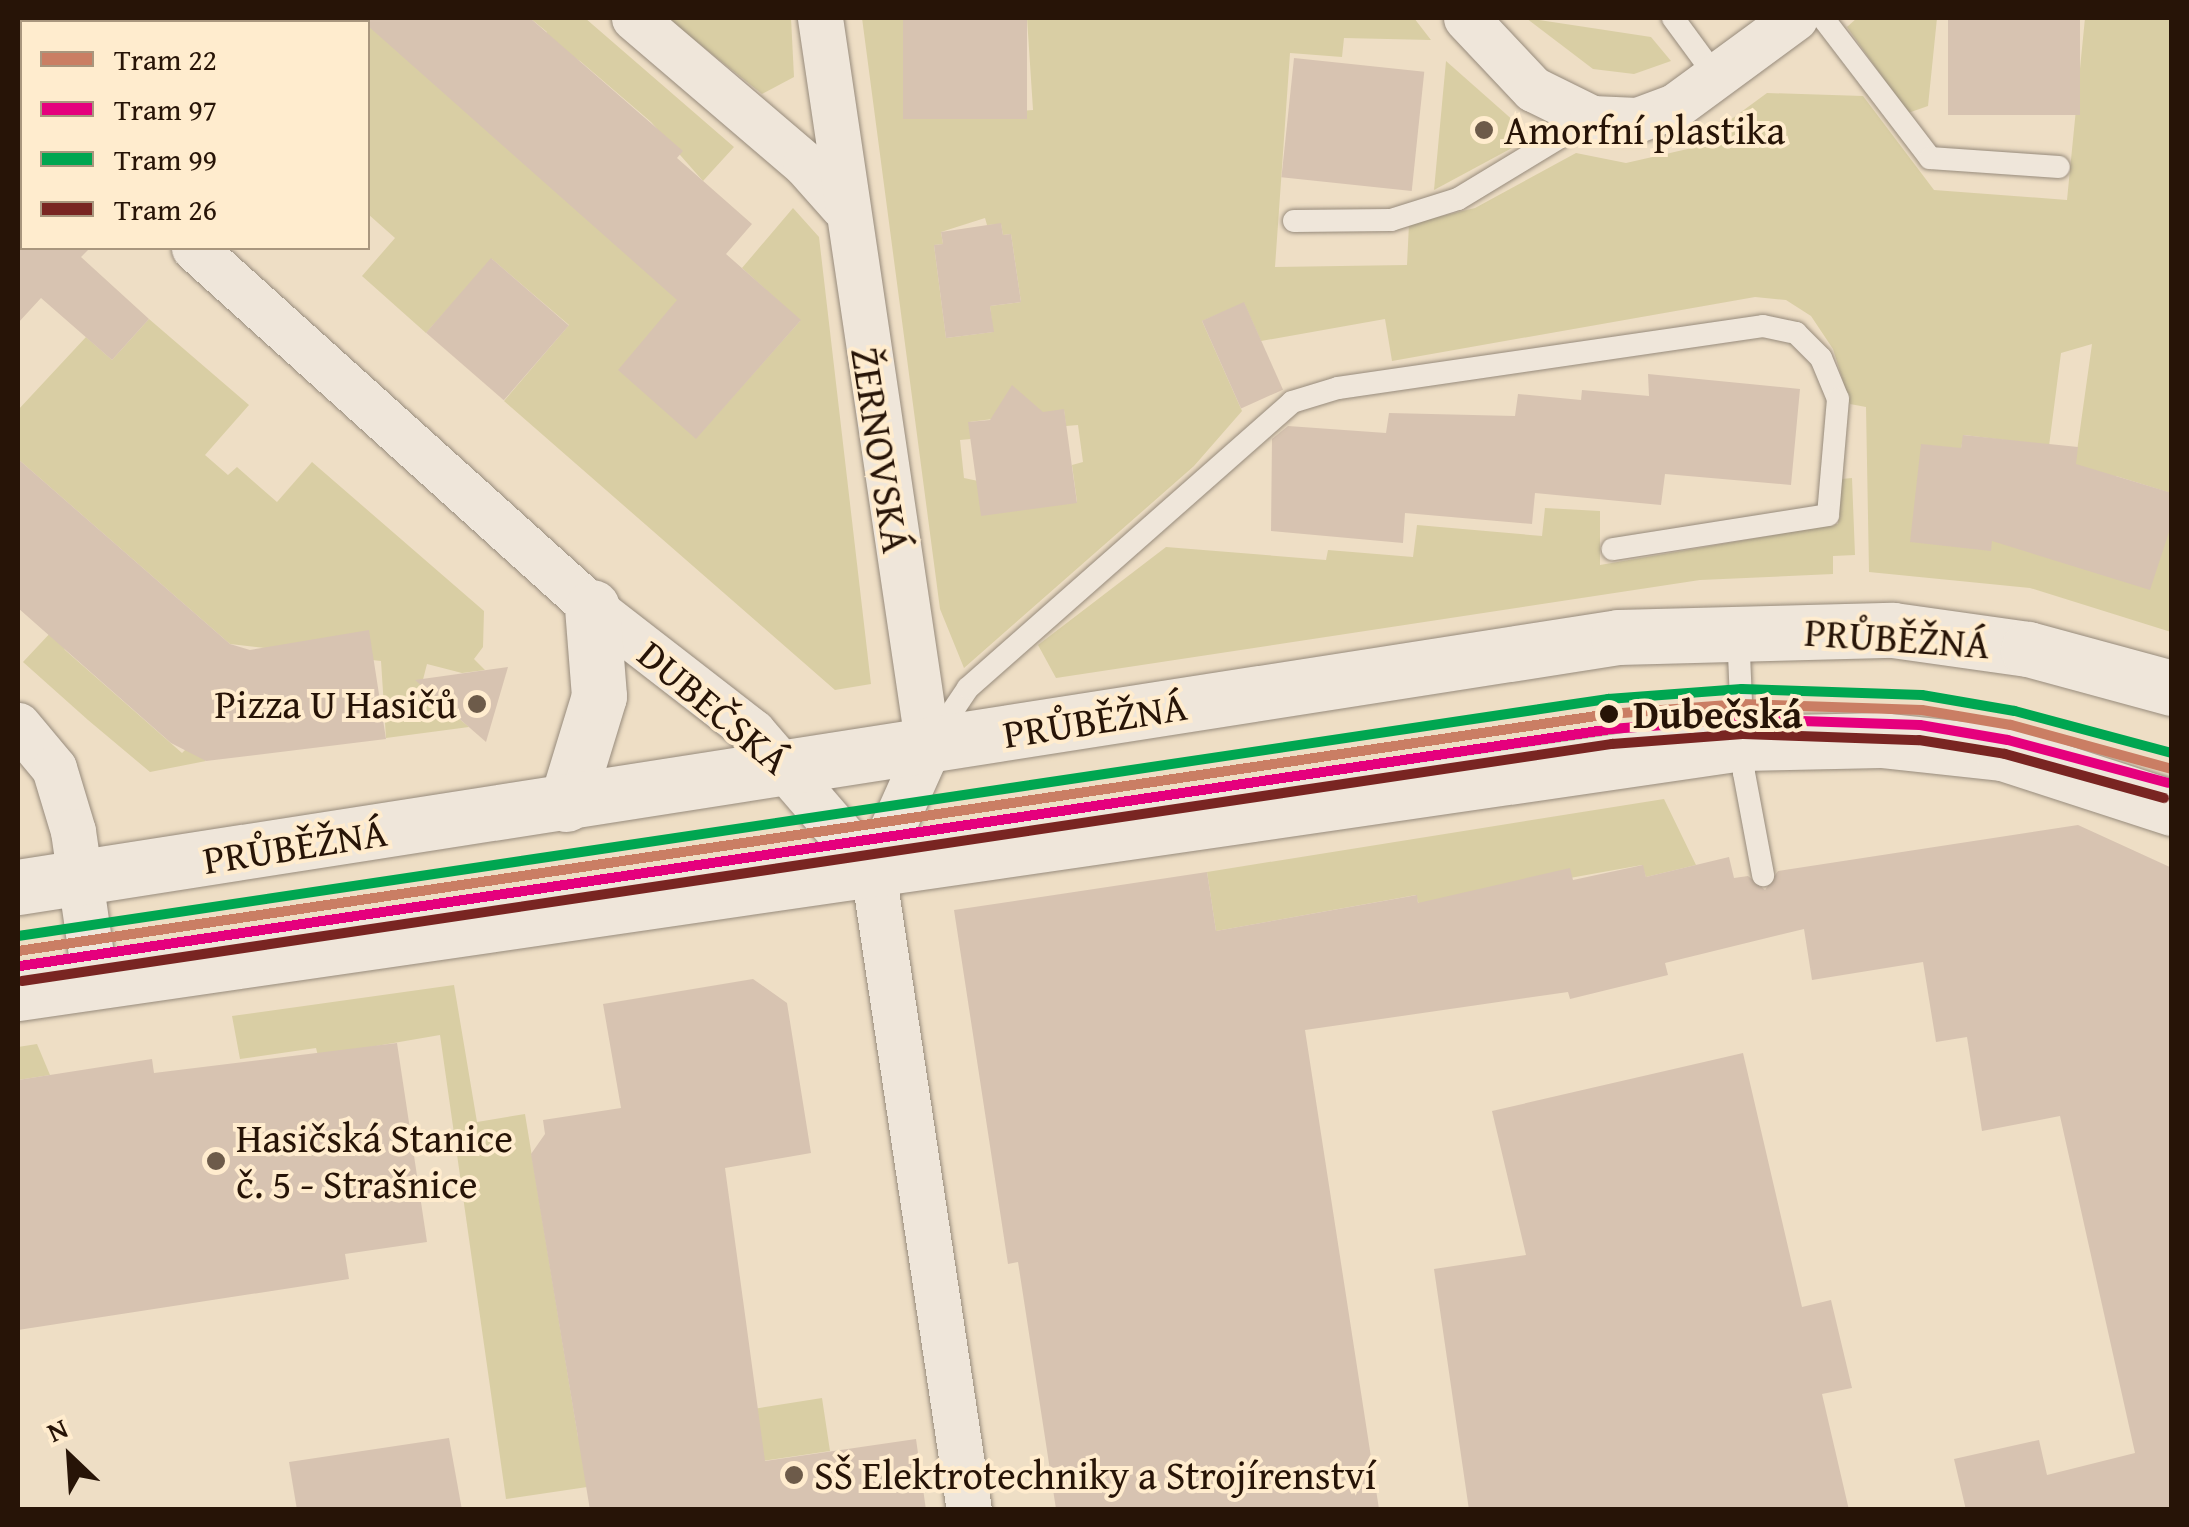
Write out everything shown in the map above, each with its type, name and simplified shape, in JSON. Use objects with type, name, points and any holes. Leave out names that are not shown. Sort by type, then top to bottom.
[{"type":"main road","points":[[566,804],[599,696],[592,608]]},
{"type":"main road","name":"PRŮBĚŽNÁ","points":[[18,888],[793,771],[1618,637],[1738,629],[1893,630],[2028,649],[2172,688]]},
{"type":"main road","points":[[18,994],[1743,743],[1881,740],[2003,754],[2172,808]]},
{"type":"street","points":[[634,18],[805,164],[843,207]]},
{"type":"street","name":"ŽERNOVSKÁ","points":[[820,18],[843,207],[928,748]]},
{"type":"street","points":[[1466,18],[1533,88],[1592,118],[1637,120],[1675,106],[1794,18]]},
{"type":"street","name":"DUBEČSKÁ","points":[[196,250],[592,608],[793,771],[873,871]]},
{"type":"street","points":[[18,725],[54,768],[81,878],[95,982]]},
{"type":"street","points":[[928,748],[873,871],[969,1510]]},
{"type":"lane","points":[[1673,18],[1717,78]]},
{"type":"lane","points":[[1823,18],[1930,158],[2059,167]]},
{"type":"lane","points":[[1294,221],[1392,220],[1458,200],[1592,118]]},
{"type":"lane","points":[[928,748],[968,688],[1292,402],[1338,388],[1763,326],[1796,334],[1821,358],[1838,398],[1828,515],[1613,549]]},
{"type":"lane","points":[[1738,629],[1743,743],[1763,875]]},
{"type":"shaded area","points":[[65,18],[359,18],[359,20]]},
{"type":"shaded area","points":[[530,18],[585,18],[734,147],[703,181],[651,122],[580,61],[542,40],[547,32]]},
{"type":"shaded area","points":[[667,18],[791,18],[794,77],[762,94]]},
{"type":"shaded area","points":[[862,18],[903,18],[917,118],[1033,110],[1027,18],[1414,18],[1431,40],[1344,38],[1342,57],[1290,53],[1275,267],[1407,265],[1409,224],[1475,208],[1576,153],[1626,163],[1692,148],[1767,93],[1863,96],[1934,190],[2067,200],[2085,18],[2171,18],[2171,493],[2116,476],[2108,496],[2171,523],[2171,632],[2030,588],[1869,572],[1866,407],[1850,404],[1833,349],[1811,316],[1786,300],[1755,297],[1392,361],[1385,319],[1261,341],[1244,303],[1202,321],[1242,411],[1194,466],[964,668],[940,609]],"holes":[[[985,218],[987,225],[1001,224],[1003,235],[1011,234],[1021,302],[990,306],[993,332],[946,338],[934,245],[943,244],[941,232]],[[2092,344],[2077,451],[2049,446],[2061,353]],[[1064,410],[1066,426],[1078,425],[1083,462],[1072,465],[1077,502],[964,478],[960,440],[971,439],[969,422]],[[1964,435],[2013,441],[1996,502],[1961,448]]]},
{"type":"shaded area","points":[[1526,18],[1651,37],[1671,61],[1634,74],[1593,69]]},
{"type":"shaded area","points":[[1857,18],[1937,18],[1928,106],[1908,113],[1847,27]]},
{"type":"shaded area","points":[[370,27],[679,298],[696,438],[800,321],[742,268],[793,208],[819,237],[871,684],[835,690],[504,401],[569,325],[492,259],[426,333],[362,276],[395,238],[370,216]]},
{"type":"shaded area","points":[[1446,61],[1515,122],[1525,141],[1434,190]]},
{"type":"shaded area","points":[[149,319],[249,405],[205,455],[228,475],[237,467],[277,502],[312,462],[484,611],[483,647],[474,659],[485,670],[462,673],[427,664],[417,703],[451,712],[469,727],[386,738],[381,661],[230,644],[18,459],[18,410],[86,337],[112,360]]},
{"type":"shaded area","points":[[1852,478],[1855,555],[1833,556],[1833,574],[1700,580],[1056,678],[1038,645],[1166,547],[1326,560],[1328,550],[1413,557],[1417,525],[1542,536],[1545,508],[1600,511],[1600,565],[1838,524],[1841,479]]},
{"type":"shaded area","points":[[54,629],[65,650],[182,753],[188,747],[206,761],[150,772],[88,720],[23,662]]},
{"type":"shaded area","points":[[1664,799],[1696,865],[1646,877],[1642,865],[1419,905],[1416,895],[1216,931],[1207,872]]},
{"type":"shaded area","points":[[454,985],[477,1122],[525,1114],[578,1437],[822,1398],[830,1451],[506,1499],[440,1035],[318,1056],[316,1048],[240,1059],[232,1016]]},
{"type":"shaded area","points":[[37,1044],[50,1075],[18,1080],[18,1047]]},
{"type":"building","points":[[359,18],[530,18],[683,151],[677,158],[752,224],[726,254],[801,320],[696,439],[618,370],[677,300],[370,28],[370,20]]},
{"type":"building","points":[[903,18],[1027,18],[1027,119],[903,119]]},
{"type":"building","points":[[1948,18],[2080,18],[2080,115],[1948,115]]},
{"type":"building","points":[[1294,58],[1424,72],[1412,191],[1281,177]]},
{"type":"building","points":[[1001,223],[1003,235],[1011,234],[1021,302],[990,306],[994,332],[946,338],[934,245],[943,244],[941,232]]},
{"type":"building","points":[[18,248],[88,250],[81,257],[149,319],[112,360],[41,298],[18,323]]},
{"type":"building","points":[[491,258],[569,326],[504,400],[426,333]]},
{"type":"building","points":[[1244,302],[1283,390],[1241,408],[1202,321]]},
{"type":"building","points":[[1648,374],[1800,389],[1791,485],[1665,474],[1661,505],[1535,493],[1532,524],[1405,513],[1403,543],[1271,531],[1272,439],[1288,426],[1386,433],[1389,413],[1515,416],[1518,394],[1581,400],[1582,390],[1649,396]]},
{"type":"building","points":[[1012,385],[1043,412],[1064,409],[1077,503],[981,516],[968,422],[990,420]]},
{"type":"building","points":[[1963,435],[2078,447],[2076,464],[2172,493],[2172,523],[2150,590],[1992,541],[1991,551],[1910,542],[1921,444],[1961,448]]},
{"type":"building","points":[[18,459],[230,644],[250,650],[369,630],[386,739],[206,761],[171,743],[18,608]]},
{"type":"building","points":[[508,667],[486,742],[415,680]]},
{"type":"building","points":[[2078,825],[2172,868],[2172,1510],[1966,1510],[1954,1459],[2039,1440],[2047,1475],[2135,1453],[2060,1116],[1982,1131],[1967,1037],[1936,1042],[1923,962],[1812,980],[1804,929],[1665,963],[1668,975],[1570,999],[1568,992],[1305,1030],[1379,1509],[1056,1509],[1018,1262],[1008,1264],[954,910],[1207,872],[1216,931],[1417,895],[1418,903],[1570,868],[1573,880],[1643,865],[1646,877],[1729,857],[1734,878],[1748,876],[1765,890],[1778,871]]},
{"type":"building","points":[[753,979],[787,1003],[811,1153],[725,1168],[765,1461],[916,1439],[926,1510],[590,1510],[531,1154],[545,1134],[543,1120],[621,1108],[603,1004]]},
{"type":"building","name":"Hasičská Stanice č. 5 - Strašnice","points":[[397,1043],[427,1242],[345,1254],[349,1279],[18,1330],[18,1080],[152,1059],[154,1073]]},
{"type":"building","points":[[1743,1053],[1802,1307],[1831,1300],[1852,1388],[1822,1394],[1849,1510],[1469,1510],[1434,1269],[1526,1255],[1492,1111]]},
{"type":"building","points":[[449,1438],[462,1510],[297,1510],[289,1462]]},
{"type":"tram line","name":"99","points":[[18,936],[1608,699],[1742,689],[1922,695],[2015,711],[2172,753]]},
{"type":"tram line","name":"22","points":[[18,951],[1609,714],[1742,704],[1922,710],[2011,725],[2172,769]]},
{"type":"tram line","name":"97","points":[[20,966],[1611,729],[1742,719],[1920,725],[2008,740],[2168,783]]},
{"type":"tram line","name":"26","points":[[22,981],[1612,744],[1743,734],[1919,740],[2005,754],[2164,798]]},
{"type":"place","name":"Amorfní plastika","points":[[1484,130]]},
{"type":"place","name":"Pizza U Hasičů","points":[[477,704]]},
{"type":"place","name":"Dubečská","points":[[1609,714]]},
{"type":"place","name":"Hasičská Stanice č. 5 - Strašnice","points":[[216,1161]]},
{"type":"place","name":"SŠ Elektrotechniky a Strojírenství","points":[[794,1475]]}]
